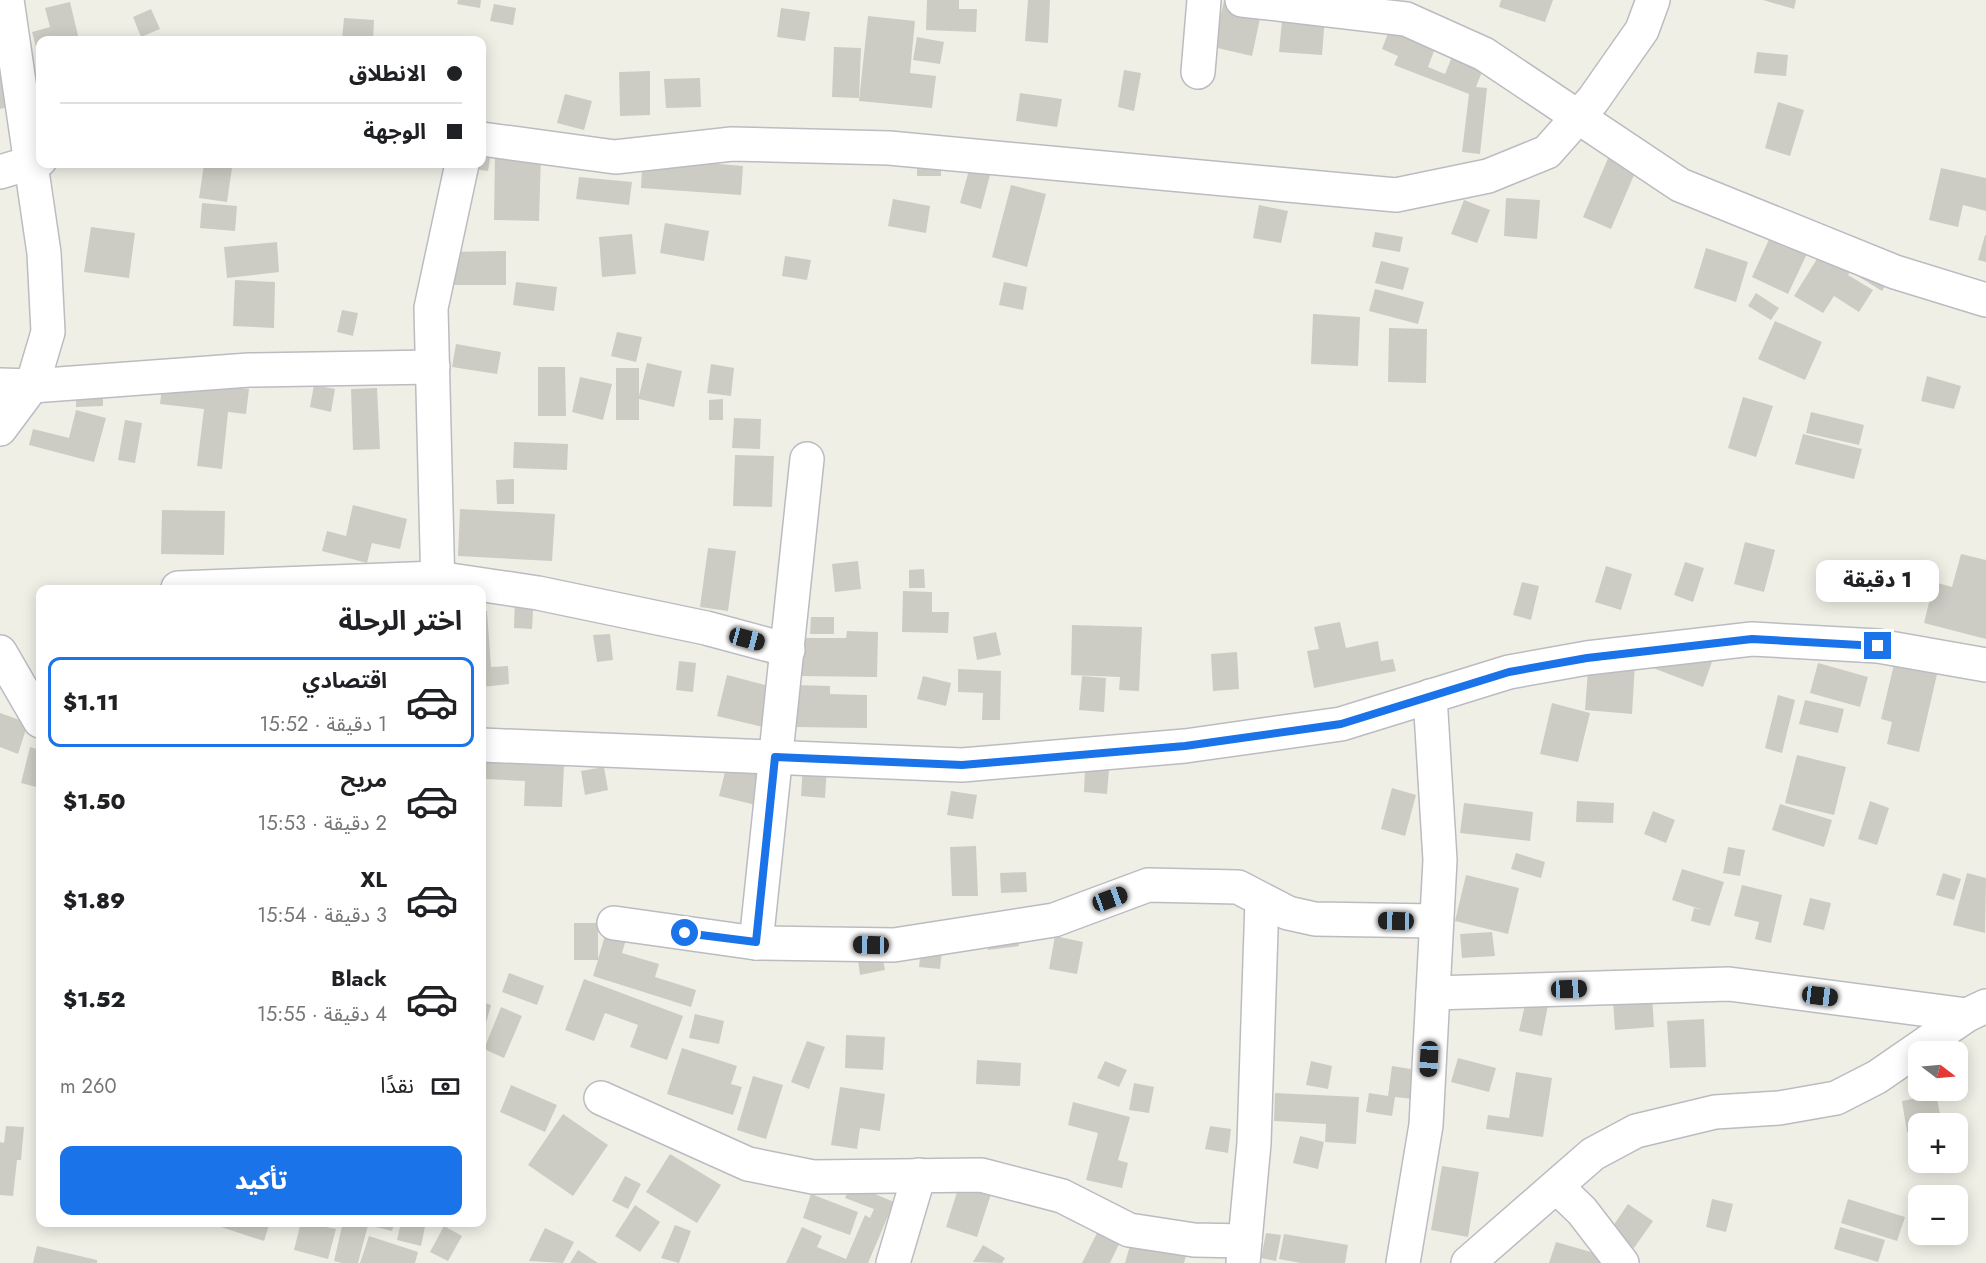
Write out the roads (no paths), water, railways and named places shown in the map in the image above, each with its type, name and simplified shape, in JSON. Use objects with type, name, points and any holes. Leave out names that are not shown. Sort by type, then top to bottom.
[{"type":"street","points":[[0,429],[32,386],[48,332],[44,253],[24,165],[7,0]]},
{"type":"street","points":[[1198,72],[1204,0]]},
{"type":"street","points":[[1242,0],[1406,19],[1484,54],[1680,184],[1895,272],[1986,300]]},
{"type":"street","points":[[486,140],[615,157],[732,144],[889,148],[1396,195],[1488,176],[1547,152],[1593,100],[1642,30],[1653,0]]},
{"type":"street","points":[[373,585],[438,584],[431,308],[461,168]]},
{"type":"street","points":[[0,385],[32,386],[249,370],[433,367]]},
{"type":"street","points":[[756,942],[807,459]]},
{"type":"street","points":[[486,588],[538,593],[706,628],[788,650]]},
{"type":"street","points":[[486,745],[962,765],[1185,746],[1341,724],[1509,672],[1575,660],[1752,639],[1878,646],[1986,665]]},
{"type":"street","points":[[0,652],[36,714]]},
{"type":"street","points":[[1403,1263],[1426,1125],[1440,860],[1430,696]]},
{"type":"street","points":[[614,923],[756,942],[894,945],[1054,920],[1148,885],[1238,887],[1288,913],[1315,919],[1436,921]]},
{"type":"street","points":[[600,1098],[748,1164],[813,1177],[981,1175],[1062,1196],[1129,1230],[1194,1240],[1244,1252],[1254,1143],[1262,900]]},
{"type":"street","points":[[1433,993],[1729,984],[1976,1010]]},
{"type":"street","points":[[1468,1263],[1593,1154],[1636,1131],[1715,1112],[1779,1108],[1836,1098],[1877,1077],[1976,1010]]},
{"type":"street","points":[[893,1263],[919,1176]]},
{"type":"street","points":[[1557,1187],[1582,1211],[1622,1263]]}]
